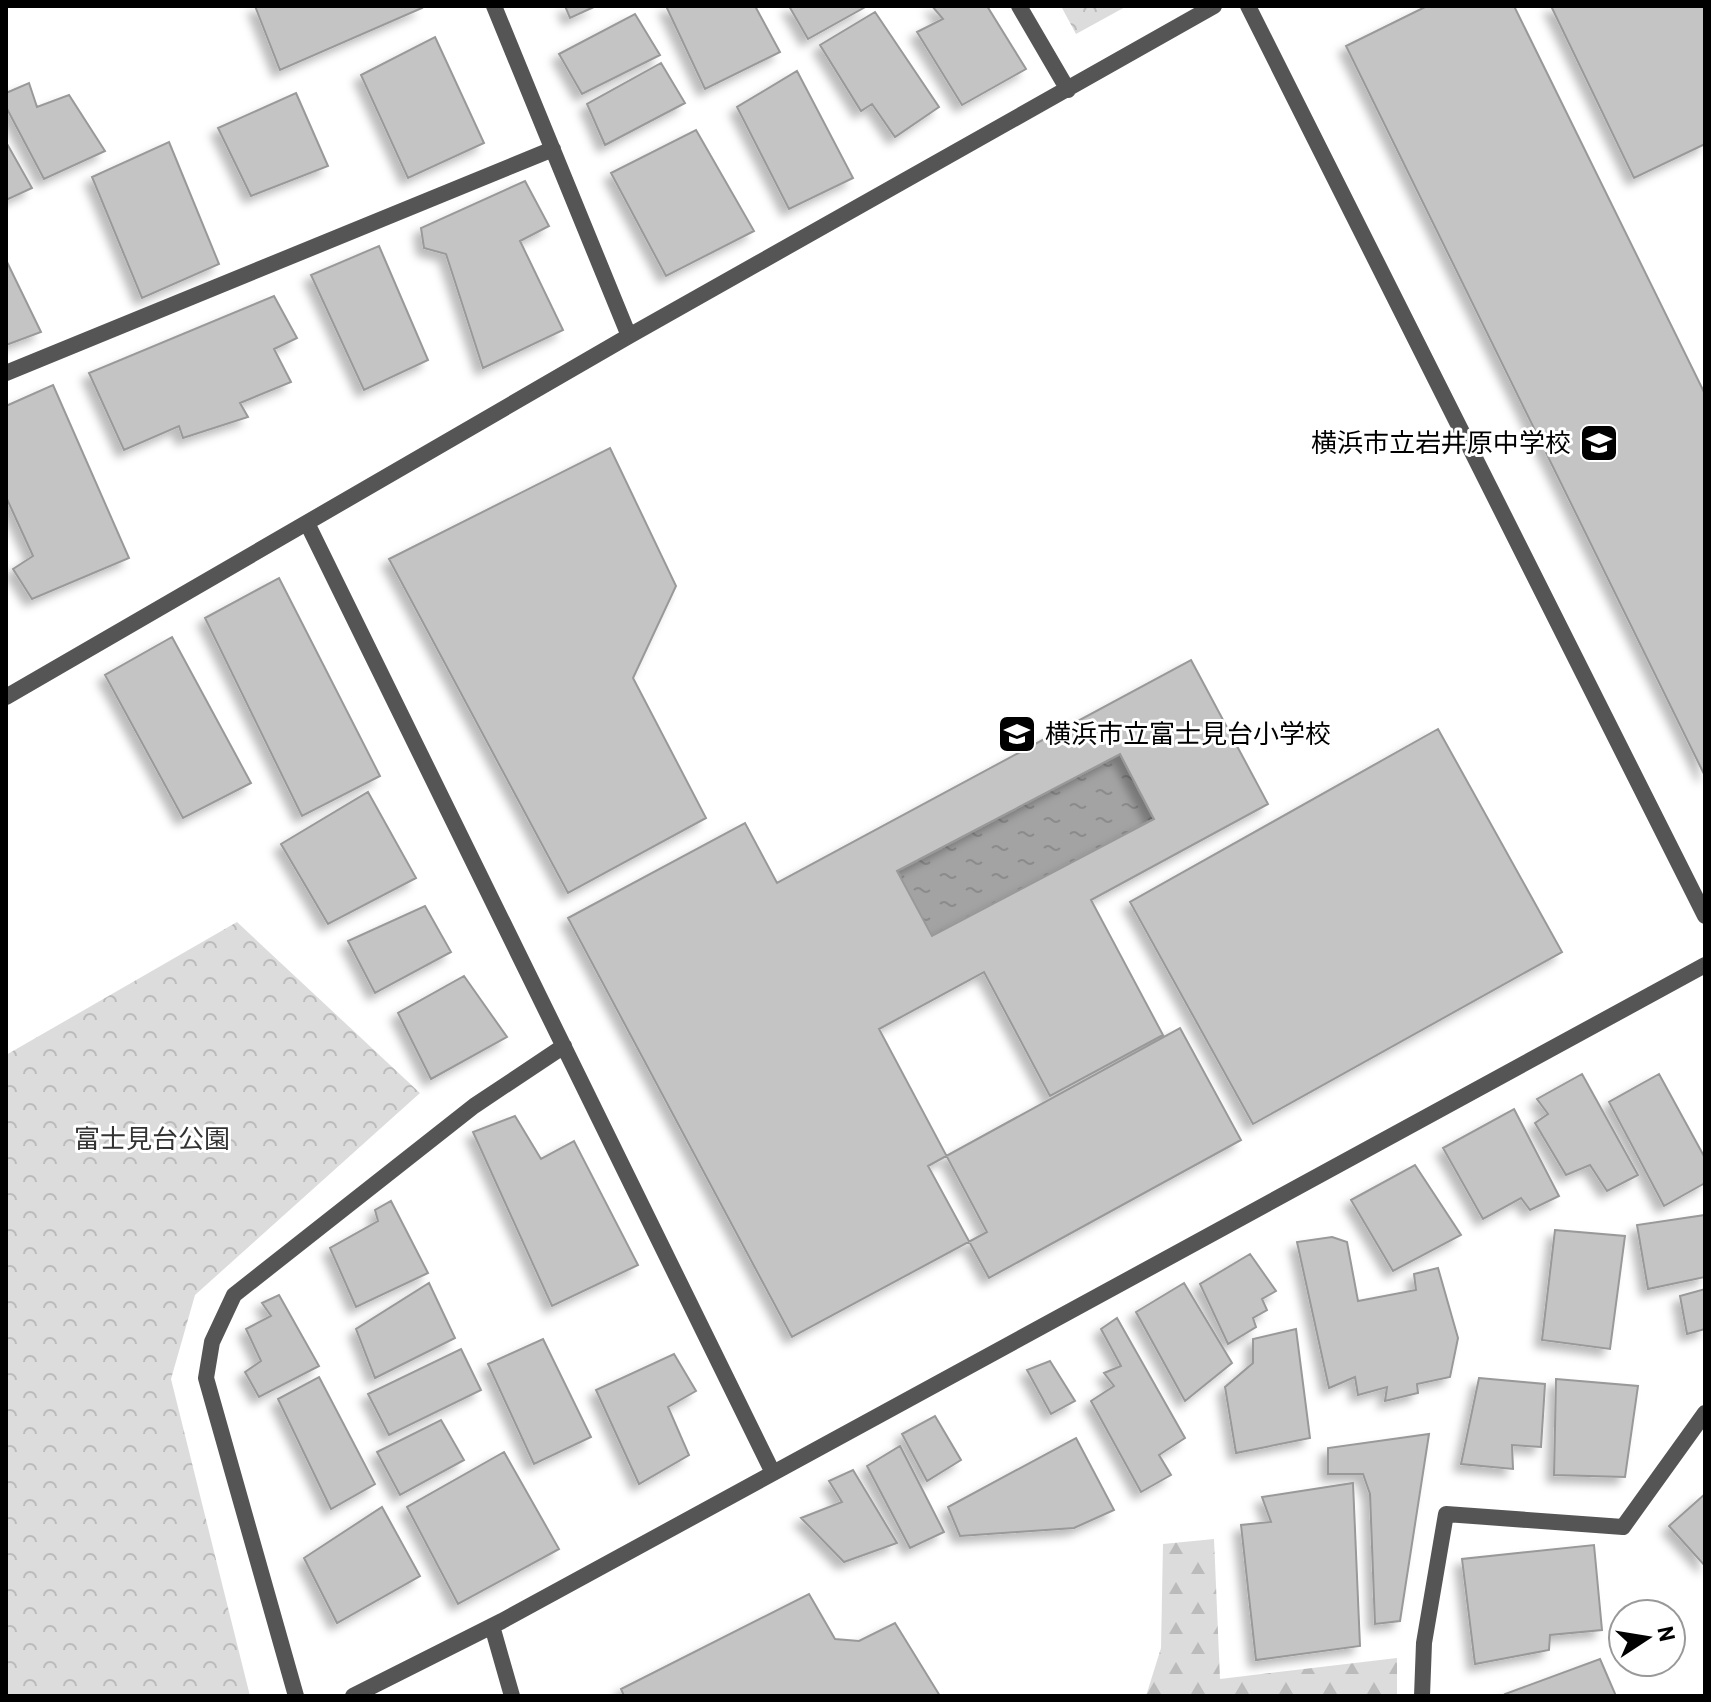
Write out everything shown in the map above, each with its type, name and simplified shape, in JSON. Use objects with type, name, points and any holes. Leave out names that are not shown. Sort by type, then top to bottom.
[{"type":"street","points":[[494,6],[629,336]]},
{"type":"street","points":[[1019,6],[1068,90]]},
{"type":"street","points":[[7,693],[629,336],[1214,6]]},
{"type":"street","points":[[1248,6],[1705,916]]},
{"type":"street","points":[[6,373],[553,149]]},
{"type":"street","points":[[307,523],[773,1473]]},
{"type":"street","points":[[353,1696],[492,1626],[1705,965]]},
{"type":"street","points":[[296,1696],[206,1378],[212,1342],[234,1295],[474,1106],[564,1046]]},
{"type":"street","points":[[1422,1696],[1424,1643],[1446,1514],[1623,1527],[1705,1413]]},
{"type":"street","points":[[492,1626],[512,1696]]},
{"type":"green space","points":[[1061,6],[1127,6],[1076,34]]},
{"type":"green space","name":"富士見台公園","points":[[237,922],[420,1093],[195,1295],[171,1379],[250,1696],[6,1696],[6,1055]]},
{"type":"green space","points":[[1214,1539],[1220,1679],[1397,1658],[1397,1696],[1146,1696],[1161,1648],[1163,1544]]},
{"type":"water","points":[[1120,754],[1154,819],[932,936],[897,871]]},
{"type":"building","points":[[255,6],[421,6],[422,8],[280,70]]},
{"type":"building","points":[[565,6],[596,6],[570,18]]},
{"type":"building","points":[[666,6],[755,6],[780,52],[705,89]]},
{"type":"building","points":[[789,6],[867,6],[808,39]]},
{"type":"building","points":[[932,6],[987,6],[1026,69],[962,105],[917,32],[943,19]]},
{"type":"building","points":[[1427,6],[1514,6],[1705,394],[1705,776],[1346,46]]},
{"type":"building","points":[[1551,6],[1705,6],[1705,144],[1634,178]]},
{"type":"building","points":[[875,12],[939,107],[895,137],[872,104],[861,111],[820,45]]},
{"type":"building","points":[[635,14],[660,55],[582,94],[559,54]]},
{"type":"building","points":[[435,37],[484,143],[408,178],[361,75]]},
{"type":"building","points":[[661,63],[685,103],[605,145],[587,104]]},
{"type":"building","points":[[797,71],[853,178],[789,209],[737,107]]},
{"type":"building","points":[[29,83],[37,107],[69,95],[105,151],[44,179],[6,107],[6,93]]},
{"type":"building","points":[[296,93],[328,166],[251,196],[218,128]]},
{"type":"building","points":[[696,130],[754,231],[666,276],[611,173]]},
{"type":"building","points":[[6,142],[32,188],[6,200]]},
{"type":"building","points":[[169,142],[219,264],[142,298],[92,177]]},
{"type":"building","points":[[525,181],[549,226],[520,241],[563,330],[483,368],[446,254],[424,248],[421,228]]},
{"type":"building","points":[[379,246],[428,360],[364,390],[311,275]]},
{"type":"building","points":[[6,260],[41,332],[6,345]]},
{"type":"building","points":[[274,296],[297,338],[274,349],[291,382],[240,403],[248,417],[183,438],[179,426],[124,450],[89,373]]},
{"type":"building","points":[[53,385],[129,558],[32,599],[13,569],[33,556],[6,497],[6,406]]},
{"type":"building","points":[[610,448],[676,586],[633,678],[706,818],[568,893],[389,559]]},
{"type":"building","points":[[279,578],[380,776],[302,816],[205,618]]},
{"type":"building","points":[[172,637],[251,783],[183,818],[105,675]]},
{"type":"building","points":[[1191,660],[1268,804],[1091,900],[1163,1035],[1050,1096],[984,972],[879,1029],[987,1232],[792,1337],[568,918],[745,823],[777,883]],"holes":[[[1120,754],[1154,819],[932,936],[897,871]]]},
{"type":"building","points":[[1438,729],[1562,952],[1253,1124],[1130,902]]},
{"type":"building","points":[[368,792],[416,878],[328,924],[281,844]]},
{"type":"building","points":[[425,906],[451,952],[375,993],[348,941]]},
{"type":"building","points":[[464,976],[507,1037],[431,1079],[398,1013]]},
{"type":"building","points":[[1180,1028],[1241,1140],[989,1278],[928,1166]]},
{"type":"building","points":[[1582,1074],[1638,1175],[1607,1191],[1590,1165],[1566,1175],[1535,1123],[1548,1114],[1537,1099]]},
{"type":"building","points":[[1659,1074],[1705,1158],[1705,1183],[1664,1206],[1609,1102]]},
{"type":"building","points":[[1514,1109],[1559,1196],[1530,1210],[1521,1198],[1483,1219],[1443,1148]]},
{"type":"building","points":[[515,1116],[541,1159],[574,1141],[638,1265],[552,1306],[473,1132]]},
{"type":"building","points":[[1415,1165],[1461,1235],[1393,1271],[1351,1200]]},
{"type":"building","points":[[391,1201],[428,1273],[356,1307],[330,1248],[378,1221],[375,1210]]},
{"type":"building","points":[[1705,1215],[1705,1277],[1648,1289],[1637,1225]]},
{"type":"building","points":[[1555,1230],[1625,1236],[1610,1349],[1542,1340]]},
{"type":"building","points":[[1332,1237],[1347,1242],[1358,1301],[1416,1290],[1414,1274],[1438,1268],[1458,1338],[1450,1377],[1417,1384],[1418,1393],[1385,1401],[1387,1387],[1358,1395],[1355,1377],[1329,1388],[1297,1242]]},
{"type":"building","points":[[1250,1254],[1276,1291],[1262,1299],[1267,1310],[1253,1318],[1256,1327],[1228,1344],[1200,1284]]},
{"type":"building","points":[[429,1283],[455,1338],[375,1378],[356,1329]]},
{"type":"building","points":[[1184,1283],[1232,1363],[1185,1401],[1136,1312]]},
{"type":"building","points":[[1705,1289],[1705,1329],[1687,1334],[1680,1296]]},
{"type":"building","points":[[279,1295],[319,1366],[259,1397],[245,1372],[261,1361],[246,1329],[271,1316],[262,1303]]},
{"type":"building","points":[[1117,1318],[1185,1438],[1159,1455],[1171,1475],[1141,1492],[1091,1401],[1114,1386],[1104,1373],[1121,1366],[1101,1329]]},
{"type":"building","points":[[1296,1329],[1310,1438],[1236,1453],[1225,1387],[1253,1363],[1253,1339]]},
{"type":"building","points":[[543,1339],[591,1437],[534,1464],[488,1364]]},
{"type":"building","points":[[461,1349],[481,1390],[389,1435],[368,1394]]},
{"type":"building","points":[[674,1354],[696,1391],[668,1407],[689,1455],[639,1484],[596,1390]]},
{"type":"building","points":[[1050,1361],[1075,1401],[1051,1414],[1027,1370]]},
{"type":"building","points":[[319,1377],[375,1484],[331,1509],[278,1399]]},
{"type":"building","points":[[1479,1378],[1545,1384],[1541,1447],[1512,1445],[1513,1469],[1461,1464]]},
{"type":"building","points":[[1556,1379],[1638,1386],[1625,1477],[1554,1475]]},
{"type":"building","points":[[935,1416],[961,1460],[927,1481],[902,1434]]},
{"type":"building","points":[[441,1420],[464,1460],[400,1495],[377,1452]]},
{"type":"building","points":[[1429,1434],[1400,1621],[1375,1624],[1370,1494],[1363,1474],[1328,1474],[1328,1448]]},
{"type":"building","points":[[1076,1438],[1114,1510],[1074,1528],[960,1536],[948,1507]]},
{"type":"building","points":[[900,1446],[944,1532],[910,1548],[867,1466]]},
{"type":"building","points":[[504,1452],[559,1549],[458,1604],[407,1507]]},
{"type":"building","points":[[853,1470],[897,1543],[844,1562],[801,1518],[842,1502],[829,1481]]},
{"type":"building","points":[[1353,1483],[1360,1646],[1256,1660],[1241,1525],[1271,1522],[1262,1497]]},
{"type":"building","points":[[1705,1494],[1705,1566],[1669,1526]]},
{"type":"building","points":[[382,1507],[420,1576],[337,1623],[304,1558]]},
{"type":"building","points":[[1594,1545],[1602,1630],[1550,1635],[1549,1650],[1475,1664],[1462,1559]]},
{"type":"building","points":[[809,1594],[835,1639],[859,1641],[895,1623],[940,1696],[624,1696],[621,1689]]},
{"type":"building","points":[[1600,1659],[1616,1696],[1506,1696]]},
{"type":"place","name":"横浜市立岩井原中学校","points":[[1599,443]]},
{"type":"place","name":"横浜市立富士見台小学校","points":[[1017,734]]}]
